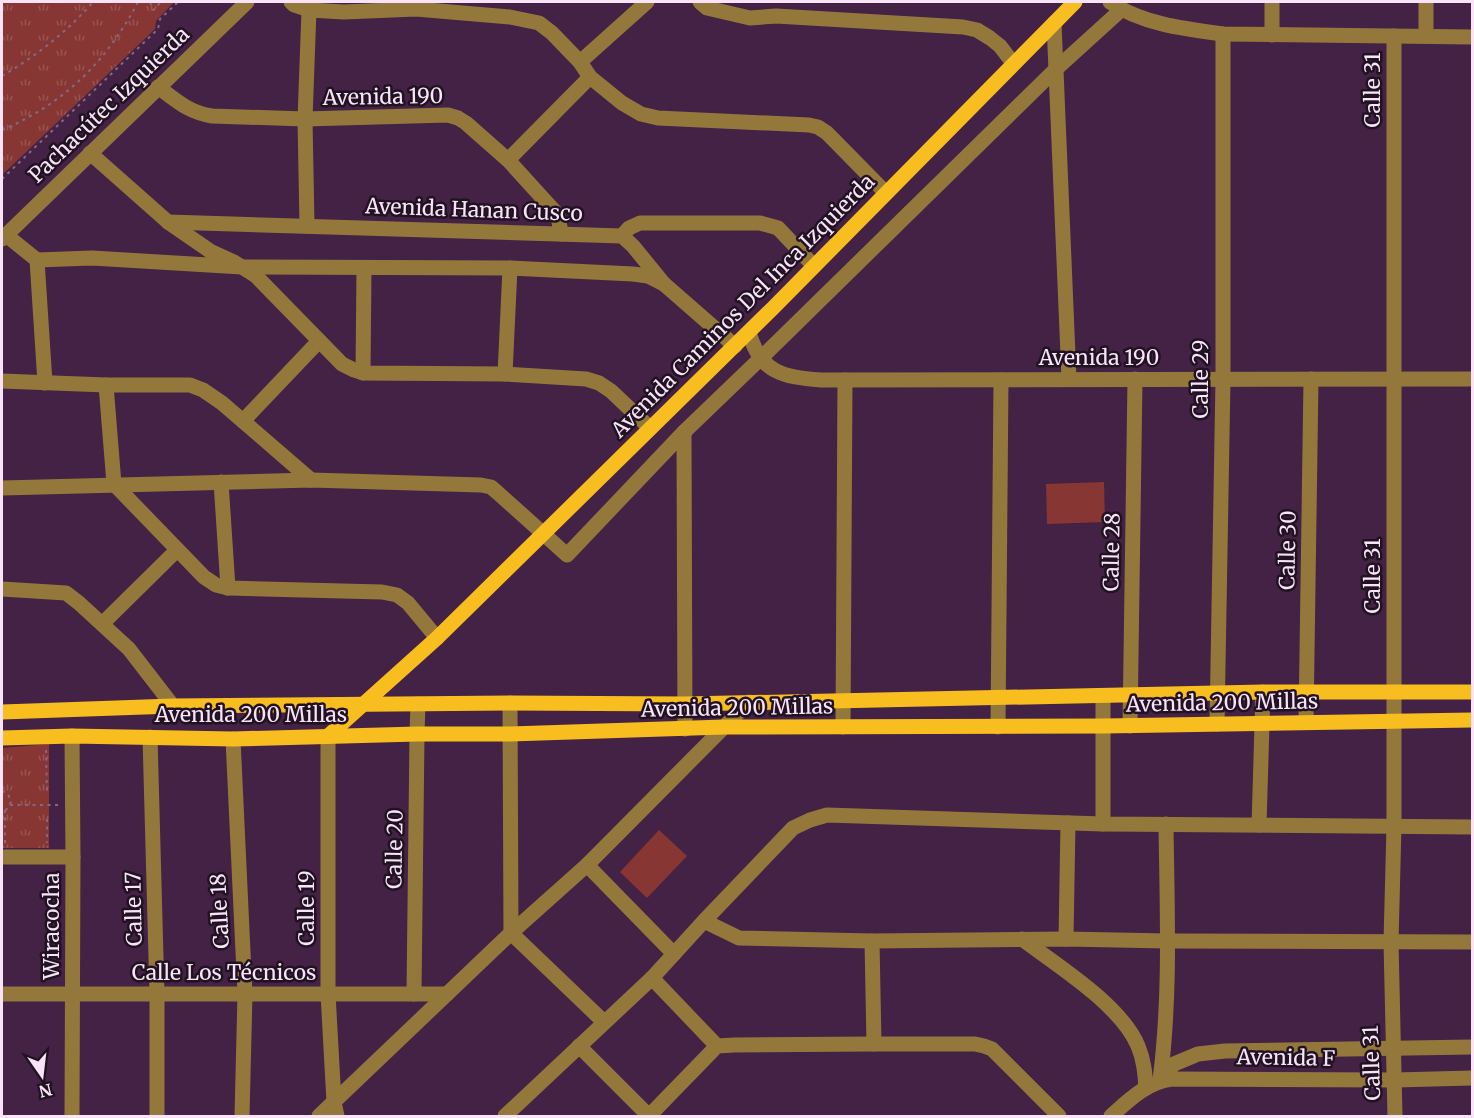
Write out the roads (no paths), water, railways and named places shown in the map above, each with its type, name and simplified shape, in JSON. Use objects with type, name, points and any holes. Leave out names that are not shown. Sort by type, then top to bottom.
[{"type":"main road","name":"Avenida Caminos Del Inca Izquierda","points":[[328,736],[437,638],[735,346],[1075,2]]},
{"type":"main road","name":"Avenida 200 Millas","points":[[2,712],[173,706],[685,704],[1263,692],[1473,692]]},
{"type":"main road","name":"Avenida 200 Millas","points":[[2,738],[72,736],[233,739],[724,727],[1130,726],[1473,720]]},
{"type":"street","name":"Pachacútec Izquierda","points":[[4,237],[247,2]]},
{"type":"street","points":[[291,2],[309,10],[344,12],[416,5],[539,23],[580,62],[590,77],[622,103],[641,114],[658,118],[818,127],[827,133],[886,194]]},
{"type":"street","points":[[580,62],[647,2]]},
{"type":"street","points":[[700,2],[708,8],[750,18],[775,9],[963,27],[977,30],[1000,45],[1013,63]]},
{"type":"street","points":[[1272,2],[1272,35]]},
{"type":"street","points":[[1426,2],[1426,36]]},
{"type":"street","points":[[2,488],[311,480],[481,484],[498,493],[567,555],[684,432],[1056,69],[1116,6],[1150,20],[1223,34],[1473,37]]},
{"type":"street","points":[[306,225],[305,119],[309,10]]},
{"type":"street","points":[[1054,23],[1069,380]]},
{"type":"street","name":"Calle 29","points":[[1217,724],[1222,379],[1223,34]]},
{"type":"street","name":"Calle 31","points":[[1394,36],[1395,826],[1391,942],[1395,1116]]},
{"type":"street","points":[[508,160],[590,77]]},
{"type":"street","name":"Avenida 190","points":[[158,87],[185,108],[198,114],[212,116],[305,119],[448,115],[458,118],[508,160],[558,215],[561,234]]},
{"type":"street","points":[[90,153],[168,222],[210,251],[256,276],[342,364],[354,370],[363,373],[505,374],[586,379],[599,383],[610,391],[650,428]]},
{"type":"street","name":"Avenida Hanan Cusco","points":[[168,222],[622,236]]},
{"type":"street","points":[[735,346],[664,284],[622,236],[628,228],[640,223],[760,223],[778,228],[814,266]]},
{"type":"street","points":[[4,237],[37,260],[92,258],[242,267],[510,268],[633,274],[648,276],[664,284]]},
{"type":"street","points":[[37,260],[45,383]]},
{"type":"street","points":[[363,373],[364,268]]},
{"type":"street","points":[[505,374],[510,268]]},
{"type":"street","points":[[749,332],[753,347],[760,359]]},
{"type":"street","points":[[243,421],[319,340]]},
{"type":"street","name":"Avenida 190","points":[[760,359],[787,375],[811,379],[845,380],[1473,379]]},
{"type":"street","name":"Calle 28","points":[[1130,726],[1135,379]]},
{"type":"street","name":"Calle 30","points":[[1306,722],[1311,379]]},
{"type":"street","points":[[843,727],[845,380]]},
{"type":"street","points":[[998,727],[1001,380]]},
{"type":"street","points":[[2,381],[190,385],[213,396],[311,480]]},
{"type":"street","points":[[106,385],[114,484],[204,577],[216,585],[228,588],[382,592],[397,595],[408,603],[437,638]]},
{"type":"street","points":[[684,432],[685,729]]},
{"type":"street","points":[[221,482],[228,588]]},
{"type":"street","points":[[102,624],[177,550]]},
{"type":"street","points":[[2,590],[66,593],[129,649],[173,706]]},
{"type":"street","points":[[1259,825],[1263,692]]},
{"type":"street","points":[[1103,696],[1103,824]]},
{"type":"street","points":[[319,1116],[335,1109],[447,993],[587,864],[749,702]]},
{"type":"street","points":[[510,703],[511,933],[604,1022]]},
{"type":"street","name":"Calle 20","points":[[414,994],[418,704]]},
{"type":"street","name":"Wiracocha","points":[[72,736],[72,1116]]},
{"type":"street","name":"Calle 19","points":[[328,736],[328,994],[335,1109]]},
{"type":"street","name":"Calle 17","points":[[150,737],[157,994],[157,1116]]},
{"type":"street","name":"Calle 18","points":[[233,739],[245,994],[242,1116]]},
{"type":"street","points":[[506,1116],[652,978],[793,828],[826,815],[1103,824],[1473,827]]},
{"type":"street","points":[[1066,939],[1068,823]]},
{"type":"street","points":[[1153,1084],[1166,1038],[1166,824]]},
{"type":"street","points":[[2,857],[73,857]]},
{"type":"street","points":[[587,864],[674,954]]},
{"type":"street","points":[[704,921],[739,938],[872,941],[1066,939],[1473,942]]},
{"type":"street","points":[[1022,939],[1113,1010],[1139,1048],[1153,1084]]},
{"type":"street","points":[[872,941],[874,1044]]},
{"type":"street","points":[[652,978],[717,1046]]},
{"type":"street","name":"Calle Los Técnicos","points":[[2,994],[447,993]]},
{"type":"street","points":[[579,1047],[649,1116],[717,1046],[975,1044],[992,1049],[1059,1116]]},
{"type":"street","points":[[1111,1116],[1153,1084],[1174,1064],[1198,1054],[1225,1051],[1473,1047]]},
{"type":"street","name":"Avenida F","points":[[1153,1084],[1184,1078],[1395,1080],[1473,1078]]}]
